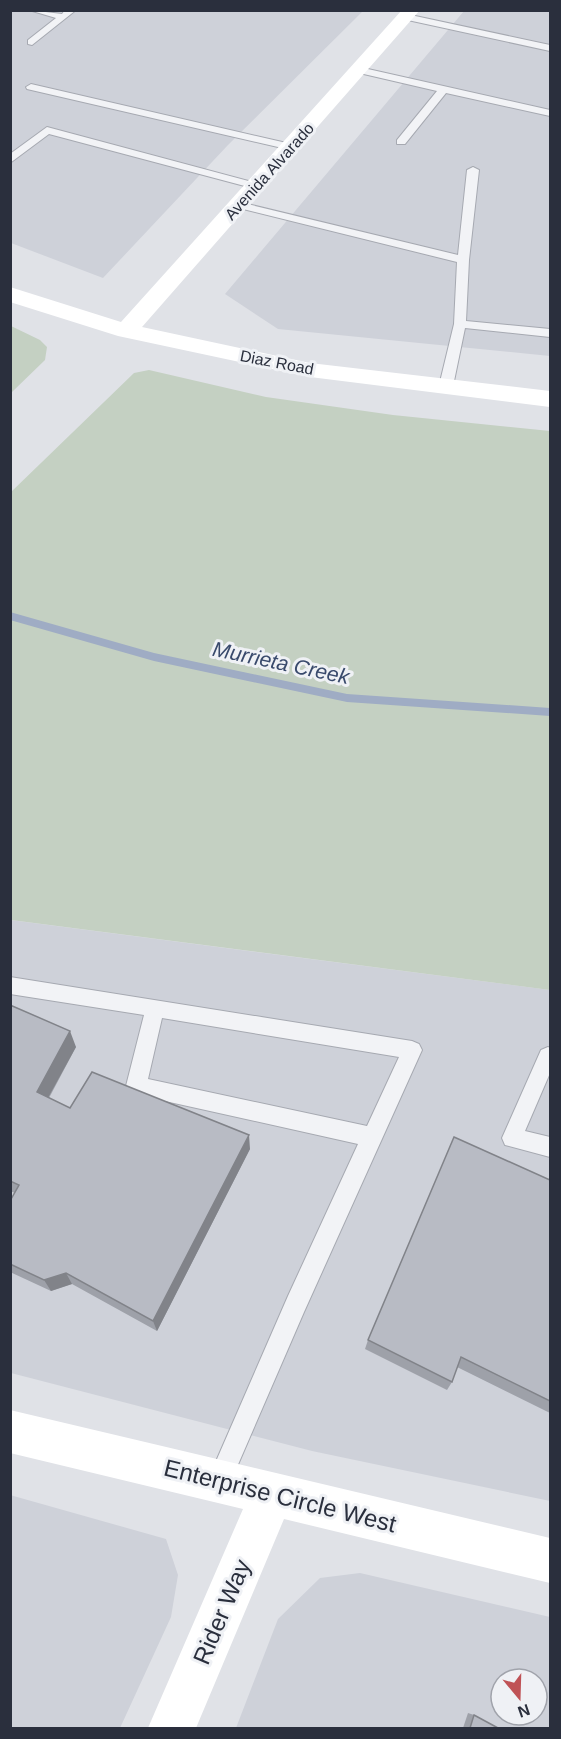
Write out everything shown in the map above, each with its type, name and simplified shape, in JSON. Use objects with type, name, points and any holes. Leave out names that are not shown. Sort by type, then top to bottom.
[{"type":"street","name":"Avenida Alvarado","points":[[126,331],[409,14]]},
{"type":"street","name":"Diaz Road","points":[[10,294],[126,331],[310,370],[550,399]]},
{"type":"street","name":"Enterprise Circle West","points":[[10,1431],[550,1561]]},
{"type":"street","name":"Rider Way","points":[[172,1728],[272,1495]]},
{"type":"lane","points":[[33,10],[68,14]]},
{"type":"lane","points":[[32,42],[68,14]]},
{"type":"lane","points":[[409,14],[550,48]]},
{"type":"lane","points":[[359,70],[550,112]]},
{"type":"lane","points":[[31,87],[291,147]]},
{"type":"lane","points":[[401,142],[444,89]]},
{"type":"lane","points":[[10,160],[47,129],[256,186]]},
{"type":"lane","points":[[446,386],[460,324],[463,261],[473,170]]},
{"type":"lane","points":[[239,205],[463,261]]},
{"type":"lane","points":[[460,324],[550,333]]},
{"type":"lane","points":[[10,985],[412,1050],[370,1137],[219,1482]]},
{"type":"lane","points":[[154,1009],[136,1086],[370,1137]]},
{"type":"lane","points":[[550,1057],[548,1056],[512,1138],[550,1147]]},
{"type":"shaded area","points":[[11,11],[363,11],[228,145],[103,278],[11,243]]},
{"type":"shaded area","points":[[464,11],[550,11],[550,356],[278,329],[225,294]]},
{"type":"shaded area","points":[[10,920],[550,990],[550,1501],[312,1451],[11,1373]]},
{"type":"shaded area","points":[[10,1495],[166,1539],[178,1575],[171,1617],[120,1728],[11,1728]]},
{"type":"shaded area","points":[[360,1573],[550,1617],[550,1728],[236,1728],[278,1619],[320,1578]]},
{"type":"green space","points":[[11,326],[40,340],[47,347],[45,360],[11,393]]},
{"type":"green space","points":[[149,370],[266,397],[393,415],[550,431],[550,990],[11,920],[11,492],[134,373]]},
{"type":"building","points":[[10,1005],[70,1031],[37,1092],[70,1108],[92,1072],[249,1135],[153,1321],[66,1273],[44,1280],[10,1264],[10,1201],[19,1185],[10,1181]]},
{"type":"building","points":[[454,1137],[550,1180],[550,1401],[461,1357],[452,1382],[368,1340]]},
{"type":"building","points":[[474,1715],[489,1723],[489,1727],[498,1728],[470,1728]]},
{"type":"waterway","name":"Murrieta Creek","points":[[10,616],[154,657],[347,698],[550,712]]}]
